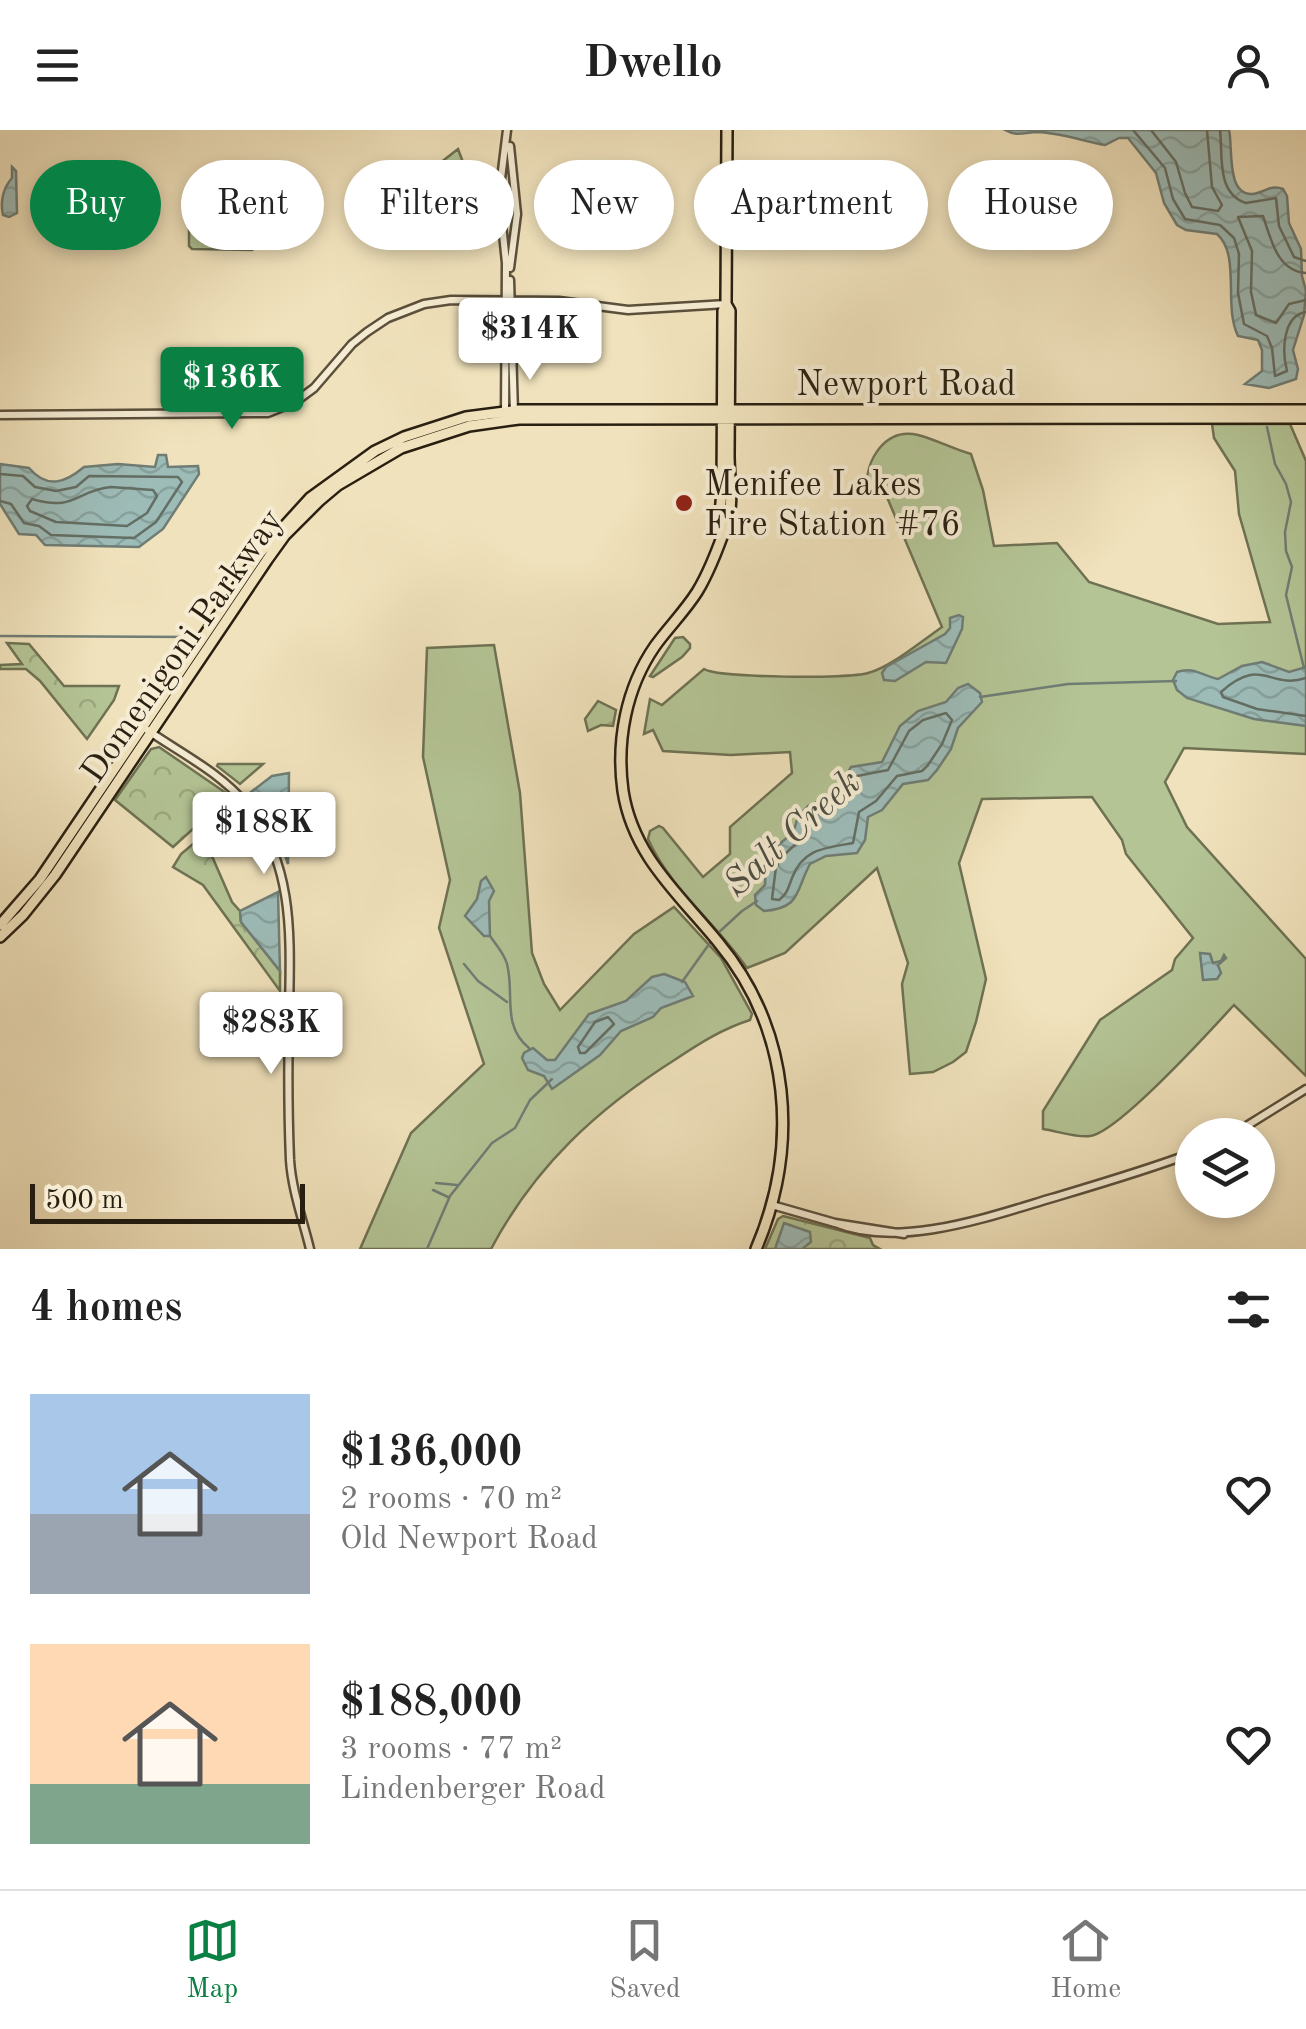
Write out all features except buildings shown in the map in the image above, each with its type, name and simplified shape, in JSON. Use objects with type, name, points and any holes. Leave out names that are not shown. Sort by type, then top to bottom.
[{"type":"main road","points":[[727,130],[726,304],[722,311],[729,499],[726,525],[695,595],[642,669],[629,702],[621,747],[623,791],[635,833],[655,870],[729,956],[764,1018],[782,1086],[784,1138],[772,1205],[756,1249]]},
{"type":"main road","name":"Newport Road","points":[[510,415],[1306,410]]},
{"type":"main road","name":"Newport Road","points":[[725,414],[1306,418]]},
{"type":"main road","name":"Domenigoni Parkway","points":[[0,937],[46,887],[260,554],[310,498],[362,459],[404,437],[466,417],[510,415]]},
{"type":"main road","name":"Domenigoni Parkway","points":[[0,925],[40,880],[148,730]]},
{"type":"street","points":[[507,301],[516,214],[509,130]]},
{"type":"street","points":[[509,130],[499,196],[506,263],[510,415]]},
{"type":"street","points":[[0,415],[265,413],[303,396],[352,344],[401,312],[438,302],[576,302],[628,310],[726,304]]},
{"type":"street","points":[[148,730],[220,778],[239,796],[264,830],[280,865],[289,933],[290,1166],[310,1249]]},
{"type":"street","points":[[1260,1118],[1306,1090]]},
{"type":"street","points":[[772,1205],[858,1233],[888,1236],[945,1230],[1175,1157]]},
{"type":"green space","points":[[458,149],[462,160],[444,160]]},
{"type":"green space","points":[[1212,424],[1290,424],[1306,461],[1306,754],[1184,748],[1165,782],[1187,827],[1306,959],[1306,1076],[1234,1005],[1164,1079],[1103,1131],[1085,1136],[1043,1129],[1043,1111],[1100,1020],[1172,970],[1175,959],[1193,938],[1126,854],[1122,840],[1092,797],[982,799],[959,863],[986,979],[976,1022],[966,1052],[933,1072],[910,1074],[902,984],[908,963],[877,868],[785,953],[747,968],[668,874],[648,839],[650,831],[663,828],[703,877],[730,854],[730,827],[792,773],[790,752],[731,755],[663,751],[653,730],[644,734],[650,699],[662,705],[704,669],[784,677],[868,673],[896,660],[942,627],[881,483],[866,488],[869,467],[880,448],[906,434],[971,454],[994,546],[1057,543],[1089,582],[1218,624],[1270,622],[1239,514],[1235,471],[1214,438]]},
{"type":"green space","points":[[683,637],[690,648],[650,676],[675,638]]},
{"type":"green space","points":[[7,643],[29,644],[64,686],[119,686],[87,739],[26,669],[0,669],[0,665],[22,664]]},
{"type":"green space","points":[[494,645],[520,793],[532,953],[560,1010],[634,934],[674,907],[721,958],[752,1014],[750,1020],[712,1037],[647,1078],[594,1119],[527,1191],[491,1249],[360,1249],[411,1133],[484,1064],[439,928],[450,880],[423,757],[427,648]]},
{"type":"green space","points":[[598,701],[616,710],[613,726],[601,725],[588,731],[585,719]]},
{"type":"green space","points":[[159,747],[226,793],[225,800],[173,847],[115,800],[151,749]]},
{"type":"green space","points":[[218,764],[263,764],[240,784],[217,766]]},
{"type":"green space","points":[[199,839],[211,854],[232,902],[240,911],[241,922],[280,971],[280,991],[203,885],[173,867]]},
{"type":"green space","points":[[783,1216],[870,1238],[880,1249],[765,1249]]},
{"type":"water","points":[[1005,130],[1229,130],[1232,169],[1238,187],[1252,194],[1278,188],[1287,196],[1289,223],[1301,249],[1306,291],[1304,315],[1293,350],[1298,369],[1296,379],[1269,388],[1245,384],[1262,371],[1262,350],[1258,340],[1238,336],[1224,243],[1217,234],[1177,225],[1164,203],[1156,173],[1128,138],[1105,145],[1055,134],[1017,134]]},
{"type":"water","points":[[12,167],[16,171],[17,213],[9,217],[3,215],[2,200],[12,178]]},
{"type":"water","points":[[158,455],[166,455],[168,467],[198,466],[199,474],[163,529],[139,547],[45,545],[36,535],[19,534],[0,504],[0,464],[29,468],[43,479],[57,481],[84,467],[155,467]]},
{"type":"water","points":[[963,617],[962,629],[946,663],[926,662],[895,681],[884,680],[882,673],[886,667],[945,634],[950,618]]},
{"type":"water","points":[[1262,662],[1289,672],[1306,667],[1306,726],[1254,719],[1187,698],[1173,680],[1177,672],[1188,670],[1218,679],[1242,666]]},
{"type":"water","points":[[968,684],[980,693],[982,702],[958,728],[951,749],[928,780],[903,784],[882,810],[868,817],[865,840],[857,853],[826,856],[810,864],[791,902],[764,911],[756,905],[755,895],[765,885],[766,864],[778,845],[793,833],[798,817],[808,806],[836,794],[851,767],[882,762],[900,726],[918,711],[946,702],[958,688]]},
{"type":"water","points":[[289,773],[288,864],[251,792],[272,776]]},
{"type":"water","points":[[486,877],[494,891],[489,901],[490,936],[484,936],[465,916]]},
{"type":"water","points":[[278,892],[280,971],[241,922],[240,911]]},
{"type":"water","points":[[1200,953],[1210,954],[1213,963],[1221,961],[1224,955],[1226,958],[1218,965],[1221,973],[1217,979],[1203,980]]},
{"type":"water","points":[[664,974],[685,982],[693,996],[661,1008],[653,1017],[621,1031],[600,1055],[552,1089],[544,1076],[528,1070],[522,1058],[524,1053],[533,1048],[547,1060],[555,1060],[589,1014],[626,1001],[652,977]]},
{"type":"water","points":[[784,1223],[810,1232],[811,1242],[802,1249],[775,1249]]},
{"type":"waterway","points":[[1267,427],[1275,464],[1291,502],[1285,532],[1292,567],[1286,595],[1304,668]]},
{"type":"waterway","points":[[0,636],[192,637]]},
{"type":"waterway","name":"Salt Creek","points":[[980,697],[1068,684],[1176,681]]},
{"type":"waterway","name":"Salt Creek","points":[[717,934],[757,901]]},
{"type":"waterway","points":[[490,936],[507,964],[515,1029],[529,1048]]},
{"type":"waterway","name":"Salt Creek","points":[[682,982],[712,940]]},
{"type":"waterway","points":[[464,964],[478,981],[507,1002]]},
{"type":"waterway","name":"Salt Creek","points":[[427,1249],[450,1196],[492,1143],[515,1128],[530,1100],[552,1079]]},
{"type":"waterway","points":[[436,1183],[457,1185]]},
{"type":"waterway","points":[[433,1190],[448,1197]]},
{"type":"place","name":"Menifee Lakes Fire Station #76","points":[[684,503]]}]
